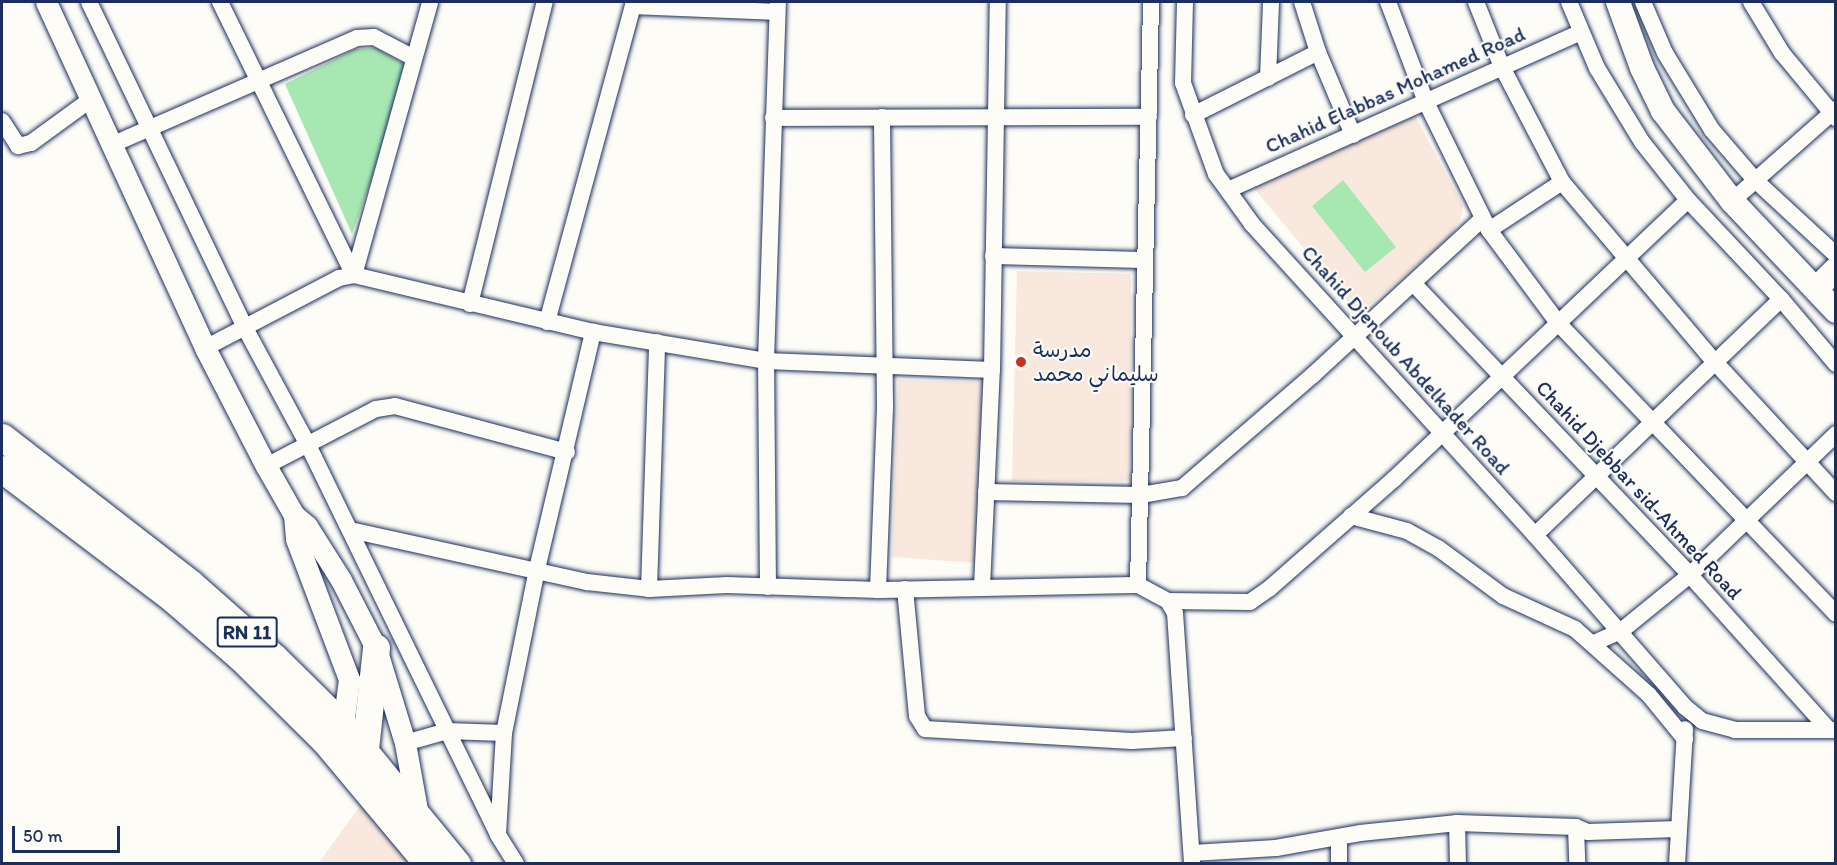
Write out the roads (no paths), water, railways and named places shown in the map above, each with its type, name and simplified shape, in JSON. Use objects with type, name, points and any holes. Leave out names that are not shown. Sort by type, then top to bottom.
[{"type":"highway","name":"RN 11","points":[[2,437],[226,613],[343,724],[417,810],[457,864]]},
{"type":"highway","name":"RN 11","points":[[2,470],[173,599],[240,657],[326,741],[428,864]]},
{"type":"highway","points":[[365,749],[376,648]]},
{"type":"main road","points":[[1618,2],[1642,68],[1663,111],[1732,201],[1836,311]]},
{"type":"main road","points":[[1816,289],[1836,269]]},
{"type":"street","points":[[46,2],[206,348],[266,466],[294,515],[307,526],[341,580],[376,648],[405,743],[417,810]]},
{"type":"street","points":[[89,2],[244,326],[308,445],[498,835],[516,864]]},
{"type":"street","points":[[354,275],[430,2]]},
{"type":"street","points":[[470,304],[545,2]]},
{"type":"street","points":[[982,587],[992,370],[998,2]]},
{"type":"street","points":[[1138,585],[1143,261],[1151,2]]},
{"type":"street","name":"Chahid Djenoub Abdelkader Road","points":[[1185,2],[1183,84],[1216,174],[1252,224],[1535,535],[1685,707],[1702,721],[1735,730],[1832,730]]},
{"type":"street","points":[[1268,78],[1271,2]]},
{"type":"street","points":[[1302,2],[1318,52],[1353,135]]},
{"type":"street","points":[[1388,2],[1426,102],[1486,225],[1558,323],[1836,614]]},
{"type":"street","points":[[1476,2],[1502,67],[1562,182],[1624,259],[1836,494]]},
{"type":"street","points":[[1569,2],[1616,103],[1688,200],[1781,299],[1836,364]]},
{"type":"street","points":[[1643,2],[1689,97],[1755,180],[1833,247]]},
{"type":"street","points":[[1732,201],[1834,113],[1782,53],[1751,2]]},
{"type":"street","points":[[225,4],[259,81],[354,275]]},
{"type":"street","points":[[547,322],[633,4],[778,7],[766,361],[768,586]]},
{"type":"street","name":"Chahid Elabbas Mohamed Road","points":[[1228,190],[1581,32]]},
{"type":"street","points":[[111,145],[357,38],[374,37],[414,58]]},
{"type":"street","points":[[1193,115],[1318,52]]},
{"type":"street","points":[[2,121],[18,146],[31,143],[90,100]]},
{"type":"street","points":[[878,590],[883,363],[882,117]]},
{"type":"street","points":[[773,118],[1149,117]]},
{"type":"street","points":[[986,492],[1141,495],[1174,491],[1189,483],[1413,283],[1486,225],[1562,182]]},
{"type":"street","points":[[350,530],[537,569],[587,582],[649,590],[768,586],[878,590],[1138,585],[1168,601],[1250,602],[1351,516],[1688,200]]},
{"type":"street","points":[[993,256],[1143,261]]},
{"type":"street","points":[[206,348],[244,326],[354,275],[593,332],[766,361],[883,363],[992,370]]},
{"type":"street","name":"Chahid Djebbar sid-Ahmed Road","points":[[1413,283],[1690,575],[1832,730]]},
{"type":"street","points":[[1535,535],[1781,299]]},
{"type":"street","points":[[498,835],[504,733],[537,569],[567,452],[593,332]]},
{"type":"street","points":[[649,590],[657,342]]},
{"type":"street","points":[[266,466],[376,409],[395,406],[567,452]]},
{"type":"street","points":[[1594,643],[1621,631],[1690,575],[1836,434]]},
{"type":"street","points":[[294,515],[296,538],[349,680],[343,724]]},
{"type":"street","points":[[1351,516],[1407,531],[1438,548],[1503,596],[1556,617],[1594,643],[1648,695],[1685,739]]},
{"type":"street","points":[[905,589],[917,716],[925,729],[1132,741],[1184,738]]},
{"type":"street","points":[[1168,601],[1175,613],[1192,858],[1457,823],[1576,827],[1588,832],[1678,829]]},
{"type":"street","points":[[1677,864],[1685,707]]},
{"type":"street","points":[[405,743],[447,731],[504,733]]},
{"type":"street","points":[[1457,823],[1458,864]]},
{"type":"street","points":[[1576,827],[1577,864]]},
{"type":"street","points":[[1339,838],[1339,864]]},
{"type":"place","name":"مدرسة سليماني محمد","points":[[1021,362]]}]
